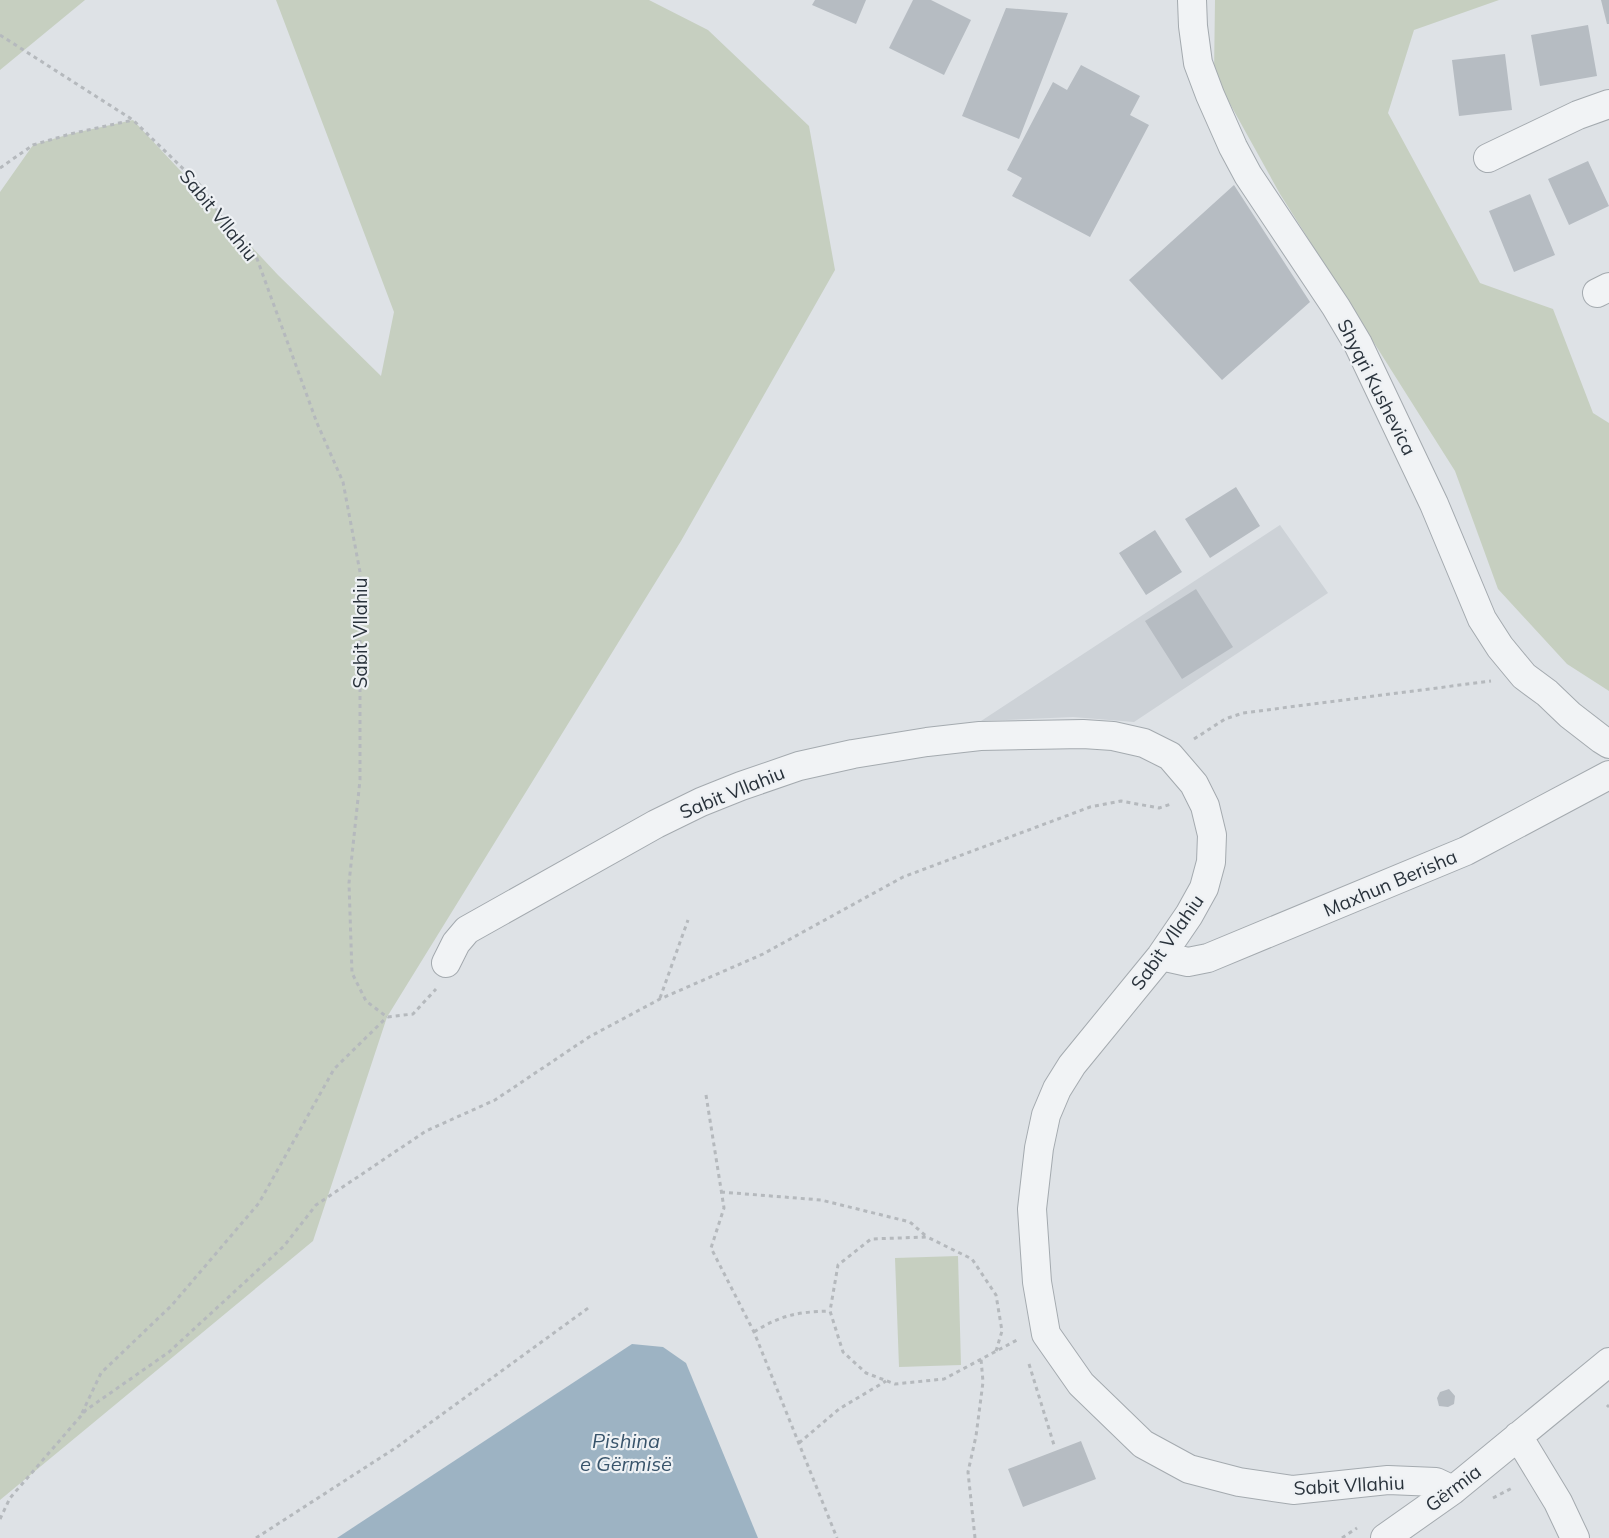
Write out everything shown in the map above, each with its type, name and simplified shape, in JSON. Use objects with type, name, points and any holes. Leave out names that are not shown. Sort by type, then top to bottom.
[{"type":"street","name":"Shyqri Kushevica","points":[[1192,0],[1198,63],[1233,147],[1248,175],[1336,307],[1358,344],[1438,512],[1482,619],[1500,648],[1524,676],[1547,693],[1570,715],[1609,744]]},
{"type":"street","points":[[1488,158],[1578,115],[1609,104]]},
{"type":"street","name":"Sabit Vllahiu","points":[[446,963],[456,943],[467,930],[656,824],[741,786],[799,766],[852,754],[927,742],[989,736],[1083,734],[1113,736],[1144,743],[1170,756],[1194,784],[1205,806],[1212,835],[1211,862],[1204,888],[1189,915],[1161,956],[1072,1065],[1057,1089],[1046,1115],[1039,1148],[1032,1209],[1037,1282],[1046,1334],[1081,1384],[1143,1444],[1189,1469],[1239,1482],[1293,1490],[1397,1480],[1436,1482],[1453,1490]]},
{"type":"street","name":"Maxhun Berisha","points":[[1161,956],[1188,962],[1208,958],[1466,851],[1609,775]]},
{"type":"street","name":"Gërmia","points":[[1385,1538],[1453,1490],[1609,1362]]},
{"type":"street","points":[[1518,1436],[1558,1502],[1575,1538]]},
{"type":"path","name":"Sabit Vllahiu","points":[[0,35],[133,120],[202,187],[228,227],[256,256],[318,423],[343,482],[360,572],[360,780],[349,883],[352,973],[366,1001],[387,1017]]},
{"type":"path","points":[[0,168],[33,145],[70,134],[133,120]]},
{"type":"path","points":[[1170,756],[1206,729],[1225,719],[1243,713],[1524,676]]},
{"type":"path","points":[[0,1519],[10,1498],[86,1410],[169,1352],[284,1246],[316,1205],[426,1131],[495,1100],[589,1037],[660,999],[763,954],[903,877],[1090,807],[1121,801],[1159,808],[1172,803],[1194,784]]},
{"type":"path","points":[[660,999],[688,920]]},
{"type":"path","points":[[80,1418],[101,1373],[172,1305],[259,1203],[334,1069],[387,1017],[413,1014],[436,990],[446,963]]},
{"type":"path","points":[[706,1095],[724,1208],[712,1248],[754,1332],[838,1538]]},
{"type":"path","points":[[721,1192],[821,1200],[910,1222],[927,1237],[972,1259],[996,1295],[1002,1331],[996,1351]]},
{"type":"path","points":[[927,1237],[871,1240],[838,1265],[830,1311],[843,1352],[866,1373],[895,1384],[944,1379],[1021,1338],[1046,1334]]},
{"type":"path","points":[[256,1538],[396,1447],[591,1306]]},
{"type":"path","points":[[754,1332],[773,1320],[804,1312],[830,1311]]},
{"type":"path","points":[[1026,1356],[1054,1445]]},
{"type":"path","points":[[976,1538],[968,1472],[976,1436],[983,1382],[981,1359]]},
{"type":"path","points":[[799,1443],[839,1409],[887,1381]]},
{"type":"shaded area","points":[[1280,525],[1328,593],[1134,722],[1073,717],[981,721]]},
{"type":"green space","points":[[0,0],[85,0],[0,70]]},
{"type":"green space","points":[[276,0],[649,0],[708,30],[809,126],[835,270],[681,541],[387,1017],[313,1241],[0,1500],[0,192],[33,145],[70,134],[133,120],[278,275],[381,376],[394,312]]},
{"type":"green space","points":[[1215,0],[1499,0],[1414,30],[1388,113],[1480,283],[1553,309],[1593,413],[1609,423],[1609,691],[1567,664],[1498,589],[1455,471],[1280,194],[1214,75]]},
{"type":"green space","points":[[958,1256],[961,1365],[899,1367],[895,1258]]},
{"type":"water","name":"Pishina e Gërmisë","points":[[632,1344],[663,1347],[686,1363],[758,1538],[337,1538]]},
{"type":"building","points":[[815,0],[866,0],[856,24],[812,5]]},
{"type":"building","points":[[913,0],[931,0],[971,20],[944,75],[889,48]]},
{"type":"building","points":[[1601,0],[1609,0],[1609,24],[1607,24]]},
{"type":"building","points":[[1006,8],[1068,13],[1019,139],[962,116]]},
{"type":"building","points":[[1588,25],[1597,76],[1540,86],[1531,35]]},
{"type":"building","points":[[1505,54],[1512,110],[1459,116],[1452,60]]},
{"type":"building","points":[[1081,65],[1140,96],[1130,115],[1149,125],[1090,237],[1012,196],[1022,178],[1007,170],[1053,82],[1067,90]]},
{"type":"building","points":[[1588,161],[1609,206],[1569,225],[1548,179]]},
{"type":"building","points":[[1234,185],[1310,302],[1222,380],[1129,280]]},
{"type":"building","points":[[1530,194],[1555,255],[1514,272],[1489,211]]},
{"type":"building","points":[[1236,487],[1260,526],[1210,558],[1185,519]]},
{"type":"building","points":[[1155,530],[1182,572],[1146,595],[1119,553]]},
{"type":"building","points":[[1196,589],[1233,647],[1182,679],[1145,621]]},
{"type":"building","points":[[1449,1389],[1455,1396],[1454,1404],[1448,1407],[1439,1406],[1437,1398],[1440,1392]]},
{"type":"building","points":[[1081,1441],[1096,1479],[1023,1507],[1008,1469]]}]
